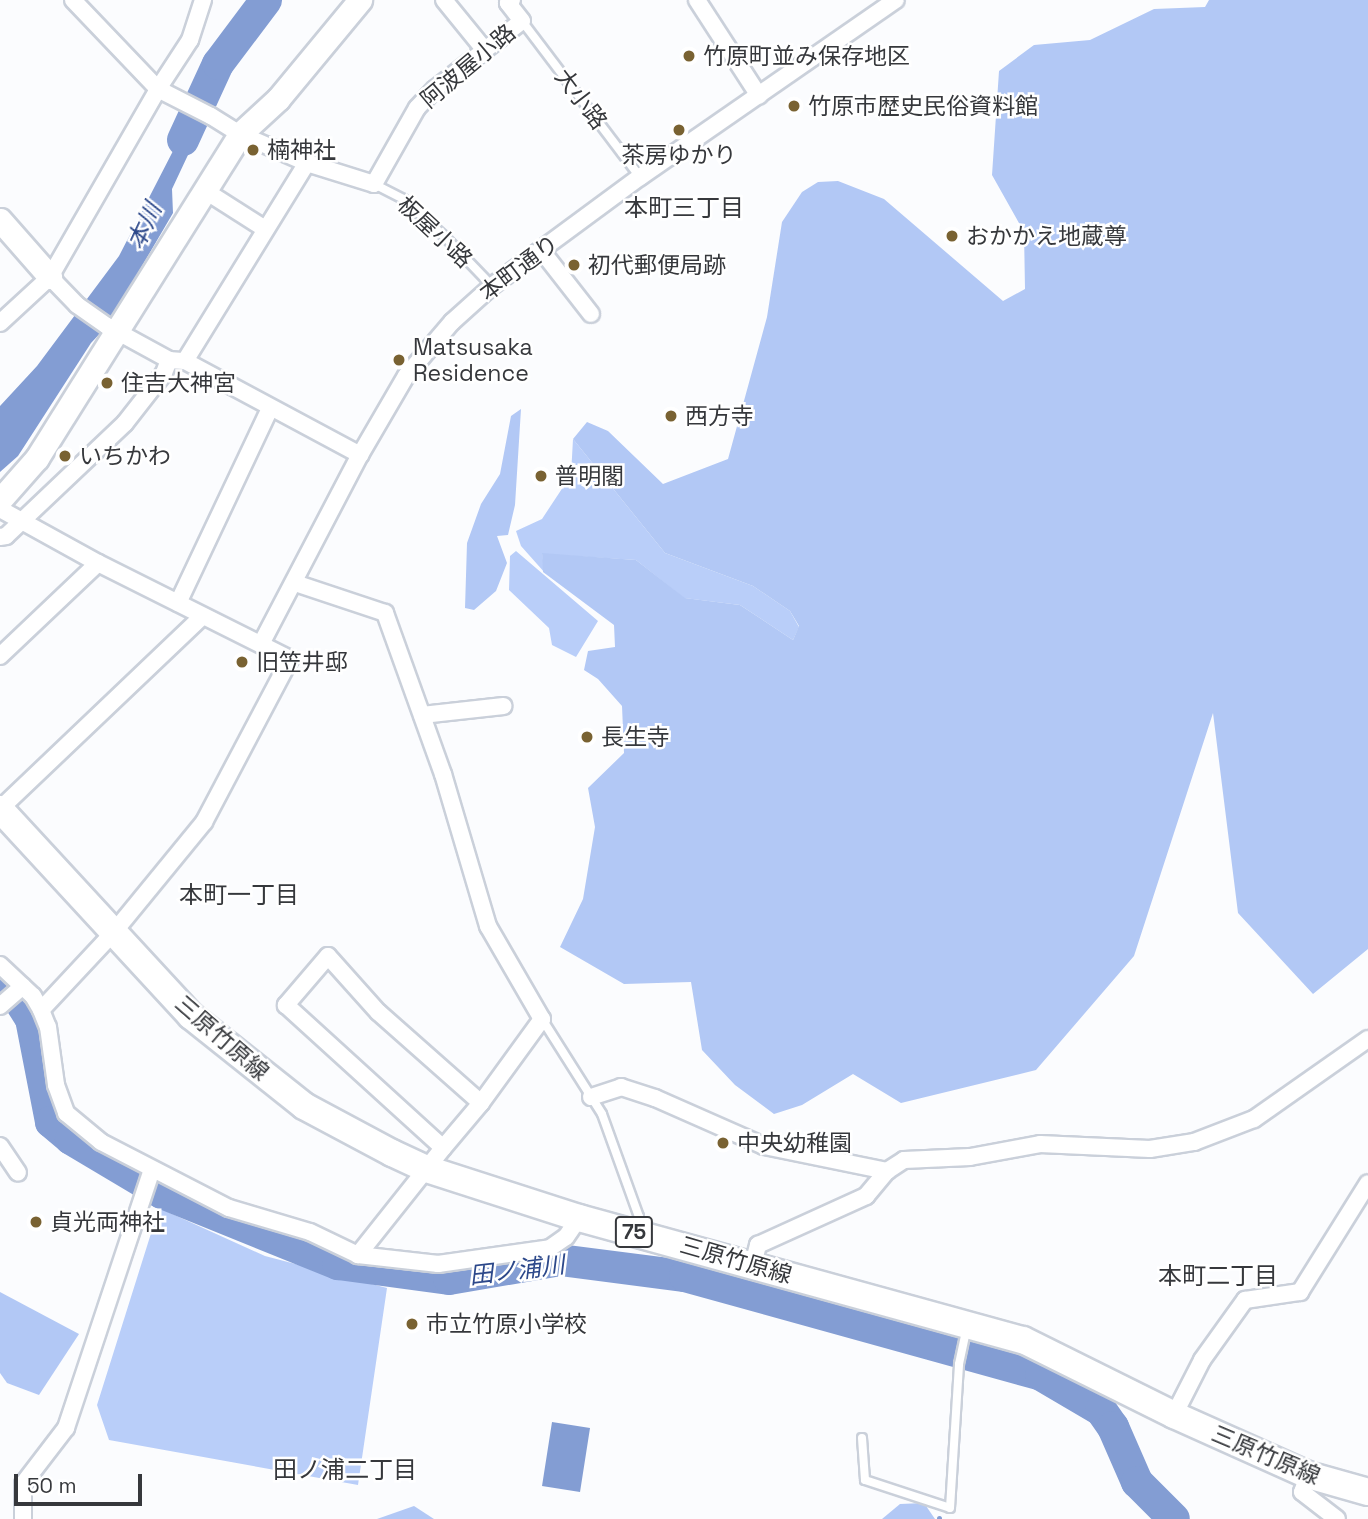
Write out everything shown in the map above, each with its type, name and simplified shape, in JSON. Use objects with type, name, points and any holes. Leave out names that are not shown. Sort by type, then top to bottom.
[{"type":"main road","name":"三原竹原線","points":[[0,809],[191,1016],[304,1107],[427,1169],[579,1218],[753,1265],[965,1334],[1023,1339],[1174,1416],[1308,1475],[1368,1492]]},
{"type":"street","points":[[74,0],[158,89],[192,105],[240,134],[307,163],[374,184]]},
{"type":"street","points":[[0,323],[50,277],[158,89],[190,40],[203,0]]},
{"type":"street","points":[[0,500],[37,458],[111,328],[240,134],[278,99],[360,0]]},
{"type":"street","points":[[444,0],[485,49]]},
{"type":"street","points":[[697,0],[759,96]]},
{"type":"street","name":"本町通り","points":[[261,644],[360,455],[407,376],[452,321],[492,286],[640,177],[896,0]]},
{"type":"street","points":[[510,1],[522,22]]},
{"type":"street","name":"阿波屋小路","points":[[374,184],[417,108],[435,89],[522,22]]},
{"type":"street","points":[[0,537],[6,536],[125,423],[177,360],[307,163]]},
{"type":"street","points":[[204,190],[265,229]]},
{"type":"street","points":[[0,220],[77,305],[111,328],[360,455]]},
{"type":"street","points":[[541,250],[591,314]]},
{"type":"street","points":[[178,603],[270,408]]},
{"type":"street","points":[[0,509],[98,564],[290,659],[204,822],[113,933],[41,1010]]},
{"type":"street","points":[[0,656],[98,564]]},
{"type":"street","points":[[295,583],[385,613],[422,715],[488,926],[542,1019],[481,1103],[358,1255]]},
{"type":"street","points":[[0,809],[203,616]]},
{"type":"street","points":[[422,715],[504,706]]},
{"type":"street","points":[[443,1148],[286,1005],[328,956],[378,1012],[481,1103]]},
{"type":"street","points":[[0,965],[23,986],[41,1010],[48,1027],[55,1085],[66,1113],[149,1180],[310,1232],[358,1255],[438,1264],[550,1248],[566,1237],[579,1218]]},
{"type":"street","points":[[0,1006],[23,986]]},
{"type":"street","points":[[753,1265],[758,1245],[866,1196],[887,1171],[904,1160],[970,1157],[1040,1144],[1150,1149],[1194,1142],[1254,1118],[1368,1039]]},
{"type":"street","points":[[591,1097],[621,1087],[655,1098],[764,1146],[887,1171]]},
{"type":"street","points":[[0,1146],[18,1173]]},
{"type":"street","points":[[23,1519],[23,1484],[66,1429],[149,1180]]},
{"type":"street","points":[[1174,1416],[1202,1360],[1245,1300],[1300,1292],[1368,1183]]},
{"type":"street","points":[[1308,1475],[1301,1492],[1337,1519]]},
{"type":"lane","name":"大小路","points":[[522,22],[640,177]]},
{"type":"lane","name":"板屋小路","points":[[374,184],[403,199],[445,237],[492,286]]},
{"type":"lane","points":[[542,1019],[601,1114],[639,1217],[636,1233]]},
{"type":"lane","points":[[862,1438],[865,1480],[950,1508],[959,1364],[965,1334]]},
{"type":"shaded area","points":[[1209,0],[1368,0],[1368,949],[1313,994],[1238,913],[1213,713],[1134,956],[1036,1070],[901,1103],[853,1074],[802,1105],[774,1114],[735,1085],[702,1050],[691,982],[624,984],[560,947],[583,899],[595,827],[588,788],[624,753],[622,706],[598,679],[584,670],[588,651],[615,647],[614,625],[543,572],[542,553],[636,560],[685,598],[740,605],[793,640],[799,626],[790,611],[753,586],[665,553],[573,439],[587,422],[608,431],[663,484],[728,459],[767,317],[782,222],[802,192],[818,182],[838,181],[884,199],[1003,301],[1025,289],[1024,232],[992,175],[999,71],[1034,45],[1090,40],[1154,9],[1205,7]]},
{"type":"shaded area","points":[[521,409],[515,505],[508,535],[497,536],[507,563],[496,591],[474,610],[465,608],[467,543],[481,504],[500,474],[511,416]]},
{"type":"shaded area","points":[[573,439],[665,553],[753,586],[790,611],[799,627],[793,640],[740,605],[684,598],[636,560],[542,554],[545,573],[521,546],[516,531],[542,519],[571,475]]},
{"type":"shaded area","points":[[516,551],[598,621],[576,657],[552,645],[549,628],[509,590],[510,556]]},
{"type":"shaded area","points":[[159,1208],[265,1256],[387,1288],[358,1485],[109,1440],[97,1405]]},
{"type":"shaded area","points":[[0,1292],[79,1334],[39,1395],[7,1383],[0,1373]]},
{"type":"shaded area","points":[[924,1503],[935,1519],[882,1519],[900,1504]]},
{"type":"shaded area","points":[[414,1506],[434,1519],[377,1519]]},
{"type":"water","points":[[191,116],[203,123],[172,189],[173,213],[107,326],[91,343],[18,456],[0,472],[0,406],[37,366],[119,256]]},
{"type":"water","points":[[552,1422],[590,1428],[580,1492],[542,1486]]},
{"type":"waterway","name":"本川","points":[[183,140],[218,64],[266,0]]},
{"type":"waterway","name":"田ノ浦川","points":[[0,979],[14,992],[31,1019],[51,1122],[71,1139],[162,1193],[338,1264],[449,1279],[560,1260],[685,1276],[1041,1375],[1101,1410],[1113,1427],[1137,1482],[1174,1519]]},
{"type":"place","name":"竹原町並み保存地区","points":[[689,56]]},
{"type":"place","name":"竹原市歴史民俗資料館","points":[[794,106]]},
{"type":"place","name":"茶房ゆかり","points":[[679,130]]},
{"type":"place","name":"楠神社","points":[[253,150]]},
{"type":"place","name":"おかかえ地蔵尊","points":[[952,236]]},
{"type":"place","name":"初代郵便局跡","points":[[574,265]]},
{"type":"place","name":"Matsusaka Residence","points":[[399,360]]},
{"type":"place","name":"住吉大神宮","points":[[107,383]]},
{"type":"place","name":"西方寺","points":[[671,416]]},
{"type":"place","name":"いちかわ","points":[[65,456]]},
{"type":"place","name":"普明閣","points":[[541,476]]},
{"type":"place","name":"旧笠井邸","points":[[242,662]]},
{"type":"place","name":"長生寺","points":[[587,737]]},
{"type":"place","name":"中央幼稚園","points":[[723,1143]]},
{"type":"place","name":"貞光両神社","points":[[36,1222]]},
{"type":"place","name":"市立竹原小学校","points":[[412,1324]]},
{"type":"district","name":"本町三丁目","points":[[684,208]]},
{"type":"district","name":"本町一丁目","points":[[239,895]]},
{"type":"district","name":"本町二丁目","points":[[1218,1276]]},
{"type":"district","name":"田ノ浦二丁目","points":[[345,1470]]}]
